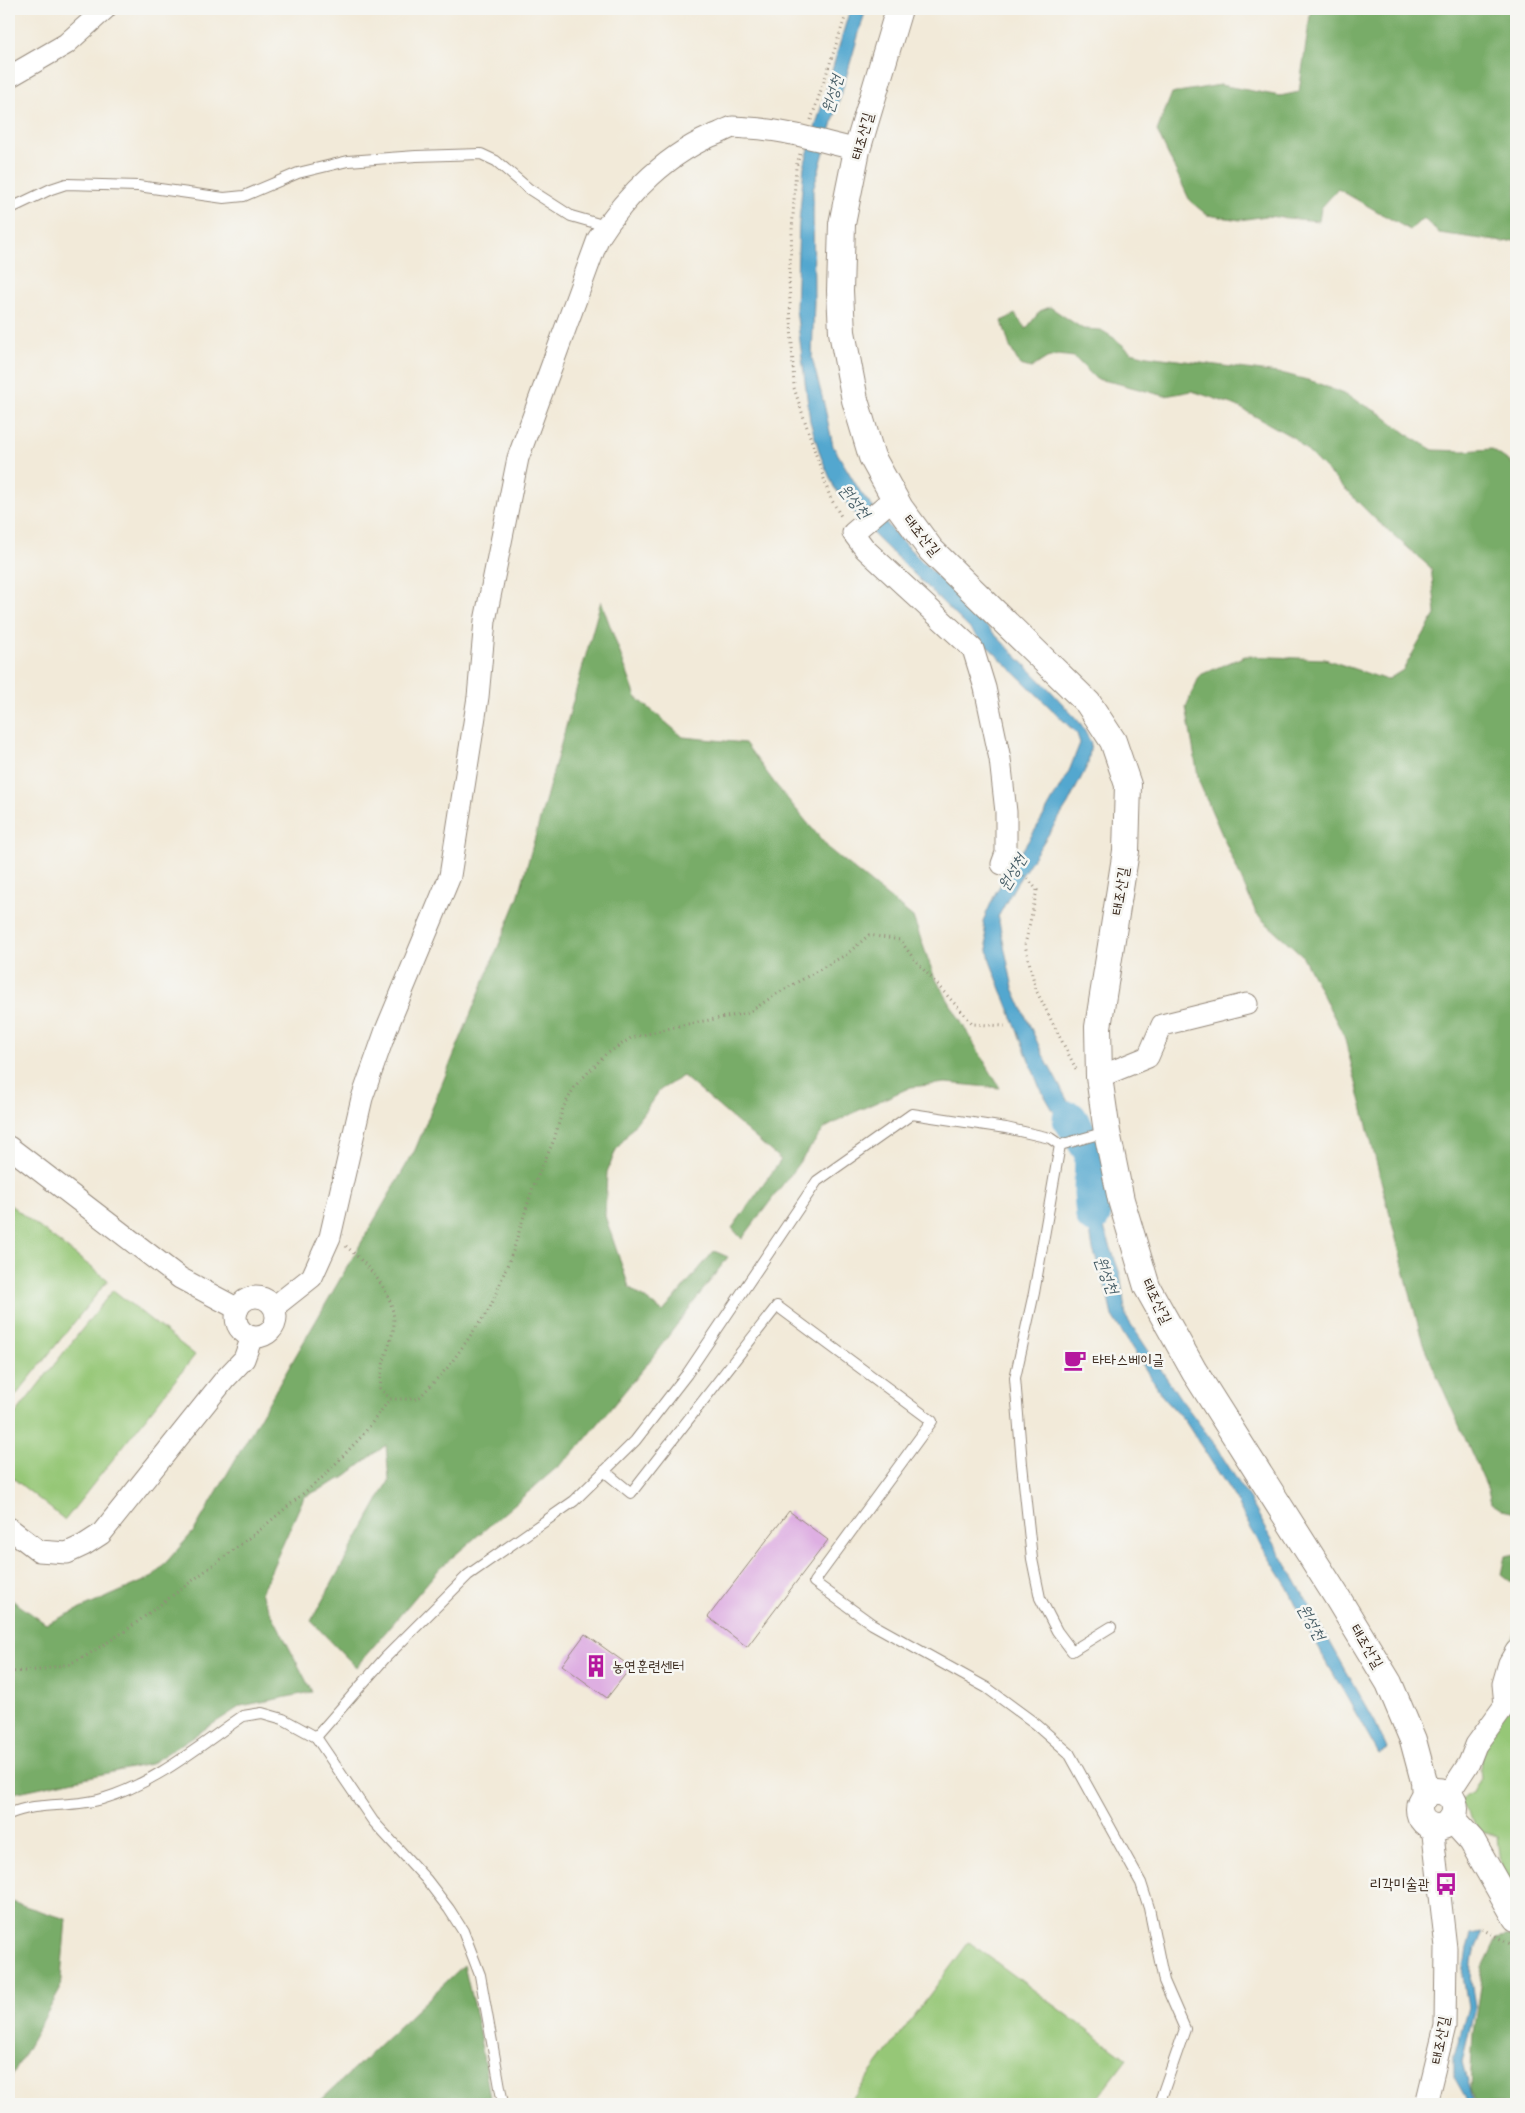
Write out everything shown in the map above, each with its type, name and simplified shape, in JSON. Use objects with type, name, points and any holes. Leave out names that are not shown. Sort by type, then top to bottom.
[{"type":"street","points":[[9,77],[66,44],[104,9]]},
{"type":"street","name":"태조산길","points":[[899,9],[845,147],[840,291],[842,332],[855,400],[869,448],[889,504],[931,550],[1088,703],[1113,741],[1128,785],[1126,851],[1089,1077],[1101,1133],[1147,1287],[1194,1371],[1389,1682],[1413,1740],[1424,1781],[1439,1809],[1446,1948],[1445,2026],[1426,2104]]},
{"type":"street","points":[[274,1308],[312,1277],[331,1232],[362,1098],[386,1030],[450,876],[478,697],[485,621],[518,458],[598,239],[606,226],[631,196],[661,168],[685,149],[733,127],[761,129],[807,137],[845,147]]},
{"type":"street","points":[[889,504],[855,531],[865,549],[973,650],[985,688],[1000,759],[1006,812],[1006,853],[1002,864]]},
{"type":"street","points":[[1089,1077],[1148,1057],[1162,1025],[1247,1004]]},
{"type":"street","points":[[9,1147],[180,1278],[238,1309]]},
{"type":"street","points":[[257,1297],[270,1302],[274,1308],[276,1321],[274,1328],[264,1336],[252,1337],[241,1331],[238,1326],[236,1319],[238,1309],[244,1301],[257,1297]]},
{"type":"street","points":[[9,1528],[39,1551],[67,1553],[84,1545],[100,1534],[225,1379],[244,1359],[252,1337]]},
{"type":"street","points":[[1516,1651],[1509,1663],[1503,1684],[1505,1705],[1476,1745],[1469,1763],[1439,1809],[1472,1841],[1516,1918]]},
{"type":"lane","points":[[9,209],[66,184],[138,186],[230,198],[244,196],[298,173],[348,161],[481,154],[496,162],[529,189],[571,216],[606,226]]},
{"type":"lane","points":[[316,1737],[385,1658],[468,1575],[574,1501],[635,1441],[687,1374],[817,1181],[912,1114],[1006,1128],[1050,1138],[1064,1144],[1101,1133]]},
{"type":"lane","points":[[1064,1144],[1015,1378],[1022,1464],[1034,1569],[1040,1598],[1057,1631],[1072,1651],[1111,1627]]},
{"type":"lane","points":[[604,1471],[631,1493],[777,1306],[932,1421],[814,1582],[872,1624],[987,1688],[1036,1724],[1069,1754],[1141,1883],[1149,1908],[1164,1981],[1185,2029],[1159,2104]]},
{"type":"lane","points":[[9,1814],[23,1808],[101,1799],[147,1781],[243,1716],[262,1713],[283,1719],[316,1737],[373,1821],[426,1879],[463,1931],[480,1975],[503,2104]]},
{"type":"path","points":[[848,9],[796,167],[789,281],[794,388],[830,497],[855,531]]},
{"type":"path","points":[[1029,880],[1037,890],[1025,945],[1036,990],[1089,1077]]},
{"type":"path","points":[[331,1232],[379,1279],[389,1300],[394,1322],[382,1366],[380,1388],[390,1398],[418,1399],[449,1366],[490,1308],[513,1251],[533,1187],[554,1140],[563,1108],[575,1086],[605,1055],[631,1038],[682,1025],[748,1013],[778,993],[847,954],[869,934],[900,940],[914,959],[973,1024],[1005,1026]]},
{"type":"path","points":[[9,1672],[39,1670],[70,1664],[125,1631],[256,1533],[323,1477],[362,1436],[390,1398]]},
{"type":"path","points":[[1482,1929],[1516,1947]]},
{"type":"green space","points":[[1311,9],[1516,9],[1516,240],[1503,242],[1439,233],[1423,218],[1410,230],[1338,189],[1321,208],[1319,221],[1266,216],[1240,220],[1207,215],[1190,201],[1157,131],[1172,93],[1220,85],[1280,96],[1299,92]]},
{"type":"green space","points":[[1050,307],[1083,329],[1101,330],[1131,352],[1147,356],[1285,374],[1315,382],[1348,396],[1381,414],[1411,437],[1433,450],[1464,451],[1491,449],[1516,466],[1516,1513],[1502,1510],[1491,1503],[1488,1490],[1423,1344],[1344,1036],[1302,955],[1257,915],[1199,782],[1186,707],[1200,675],[1245,656],[1325,659],[1387,680],[1403,670],[1436,613],[1431,568],[1374,518],[1294,438],[1237,406],[1192,391],[1165,396],[1096,379],[1074,357],[1058,355],[1047,358],[1031,368],[1020,365],[1010,347],[1002,321],[1015,314],[1026,329],[1040,311]]},
{"type":"green space","points":[[601,601],[636,697],[683,737],[745,743],[776,785],[830,850],[913,917],[934,976],[1000,1088],[946,1083],[911,1087],[857,1111],[825,1128],[742,1239],[732,1228],[781,1160],[683,1076],[660,1090],[616,1150],[607,1172],[605,1216],[629,1287],[663,1312],[714,1251],[728,1257],[651,1359],[575,1452],[440,1568],[356,1667],[311,1621],[389,1481],[386,1445],[343,1478],[304,1497],[261,1593],[312,1692],[241,1706],[150,1764],[9,1794],[9,1598],[46,1624],[153,1577],[194,1531],[415,1150],[518,898]]},
{"type":"green space","points":[[9,1204],[108,1280],[9,1404]]},
{"type":"green space","points":[[113,1290],[195,1355],[65,1520],[9,1475],[9,1422]]},
{"type":"green space","points":[[1516,1554],[1515,1585],[1501,1574],[1505,1556]]},
{"type":"green space","points":[[1516,1630],[1516,1897],[1504,1893],[1498,1836],[1481,1832],[1458,1800],[1473,1792],[1481,1779],[1481,1757],[1509,1647]]},
{"type":"green space","points":[[9,1901],[66,1919],[60,1990],[10,2079],[11,2104],[9,2104]]},
{"type":"green space","points":[[1516,1934],[1516,2104],[1475,2104],[1470,2089],[1473,2032],[1483,1967],[1497,1938]]},
{"type":"green space","points":[[969,1942],[1127,2059],[1093,2104],[848,2104]]},
{"type":"green space","points":[[464,1965],[478,2026],[491,2104],[317,2104]]},
{"type":"water","points":[[850,9],[866,9],[813,190],[814,301],[812,358],[833,446],[861,493],[899,538],[1049,689],[1081,724],[1091,743],[1088,764],[1068,804],[1015,886],[998,917],[1013,988],[1043,1055],[1094,1150],[1091,1165],[1104,1228],[1120,1274],[1126,1317],[1180,1398],[1213,1442],[1251,1502],[1375,1722],[1387,1749],[1379,1754],[1309,1631],[1288,1588],[1251,1529],[1233,1495],[1185,1421],[1163,1397],[1112,1316],[1104,1280],[1093,1250],[1085,1195],[1073,1145],[1039,1086],[990,961],[983,921],[996,892],[1037,827],[1069,771],[1080,743],[1077,734],[865,526],[834,487],[821,457],[810,421],[796,309],[799,223],[804,166]]},
{"type":"water","points":[[1483,1933],[1474,1951],[1472,1963],[1471,1981],[1475,2006],[1462,2062],[1473,2104],[1466,2104],[1466,2098],[1454,2077],[1454,2057],[1468,2007],[1463,1976],[1467,1948],[1471,1935]]},
{"type":"building","points":[[789,1511],[828,1540],[747,1647],[708,1617]]},
{"type":"building","name":"농연훈련센터","points":[[585,1634],[631,1667],[607,1698],[562,1665]]},
{"type":"waterway","name":"원성천","points":[[1070,1119],[1092,1153],[1091,1193],[1093,1216]]},
{"type":"place","name":"타타스베이글","points":[[1075,1360]]},
{"type":"place","name":"농연훈련센터","points":[[596,1666]]},
{"type":"place","name":"리각미술관","points":[[1446,1884]]}]
